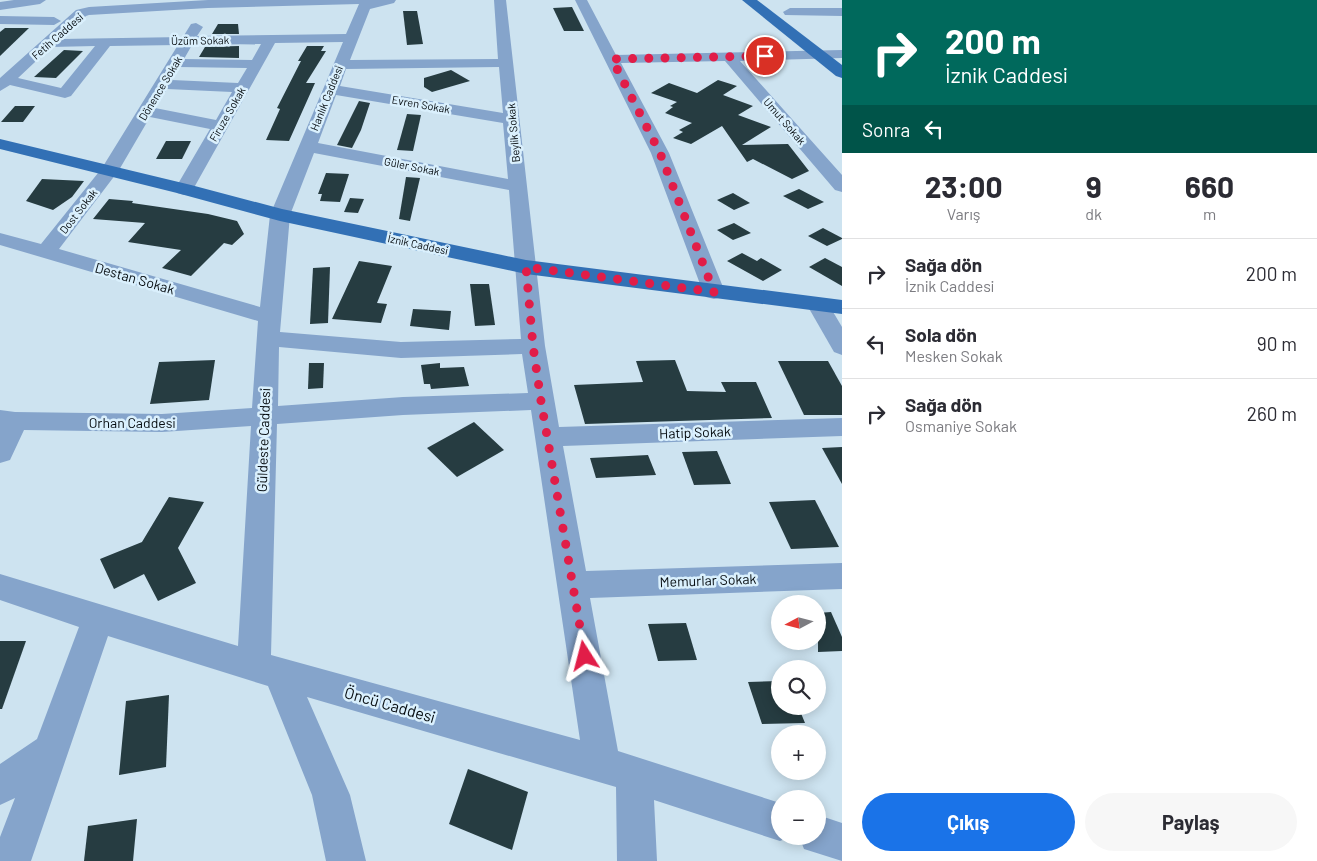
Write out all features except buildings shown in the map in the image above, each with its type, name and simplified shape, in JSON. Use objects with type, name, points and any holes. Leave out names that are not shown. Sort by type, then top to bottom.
[{"type":"main road","points":[[749,0],[842,73]]},
{"type":"main road","points":[[784,8],[805,24]]},
{"type":"main road","points":[[827,40],[842,53]]},
{"type":"main road","name":"İznik Caddesi","points":[[0,144],[110,170],[280,215],[526,267],[818,306],[842,306]]},
{"type":"street","points":[[0,6],[40,0]]},
{"type":"street","points":[[364,2],[371,4],[390,0]]},
{"type":"street","name":"Beylik Sokak","points":[[500,0],[533,346],[541,401],[574,585],[638,861]]},
{"type":"street","points":[[581,0],[660,153],[714,292]]},
{"type":"street","name":"Fetih Caddesi","points":[[3,83],[81,13],[89,11],[208,4],[364,2]]},
{"type":"street","name":"Hanlık Caddesi","points":[[280,215],[364,2]]},
{"type":"street","name":"Dönence Sokak","points":[[110,170],[163,84],[208,4]]},
{"type":"street","points":[[784,8],[842,12]]},
{"type":"street","points":[[0,20],[54,21]]},
{"type":"street","name":"Üzüm Sokak","points":[[49,43],[351,38]]},
{"type":"street","name":"Firuze Sokak","points":[[184,189],[271,39]]},
{"type":"street","points":[[3,83],[65,93],[106,42]]},
{"type":"street","points":[[612,59],[842,53]]},
{"type":"street","name":"Umut Sokak","points":[[729,56],[842,186]]},
{"type":"street","points":[[175,63],[256,64]]},
{"type":"street","points":[[340,65],[506,63]]},
{"type":"street","points":[[163,84],[242,88]]},
{"type":"street","name":"Evren Sokak","points":[[330,89],[512,120]]},
{"type":"street","points":[[147,111],[220,126]]},
{"type":"street","name":"Güler Sokak","points":[[307,146],[518,186]]},
{"type":"street","name":"Dost Sokak","points":[[46,252],[110,170]]},
{"type":"street","name":"Güldeste Caddesi","points":[[280,215],[269,327],[264,415],[267,670],[331,795],[346,861]]},
{"type":"street","name":"Destan Sokak","points":[[0,239],[46,252],[269,327],[400,350],[533,346]]},
{"type":"street","points":[[818,306],[842,347]]},
{"type":"street","points":[[264,415],[403,406],[541,401]]},
{"type":"street","name":"Orhan Caddesi","points":[[7,420],[162,423],[264,415]]},
{"type":"street","points":[[0,452],[7,420]]},
{"type":"street","name":"Hatip Sokak","points":[[548,438],[842,427]]},
{"type":"street","name":"Memurlar Sokak","points":[[574,585],[842,576]]},
{"type":"street","name":"Öncü Caddesi","points":[[0,587],[267,670],[618,769],[771,819]]},
{"type":"street","points":[[11,861],[98,619]]},
{"type":"street","points":[[0,786],[50,752]]},
{"type":"street","points":[[826,838],[842,843]]},
{"type":"route","points":[[585,656],[541,401],[533,346],[526,267],[714,292],[660,153],[612,59],[765,56]]}]
